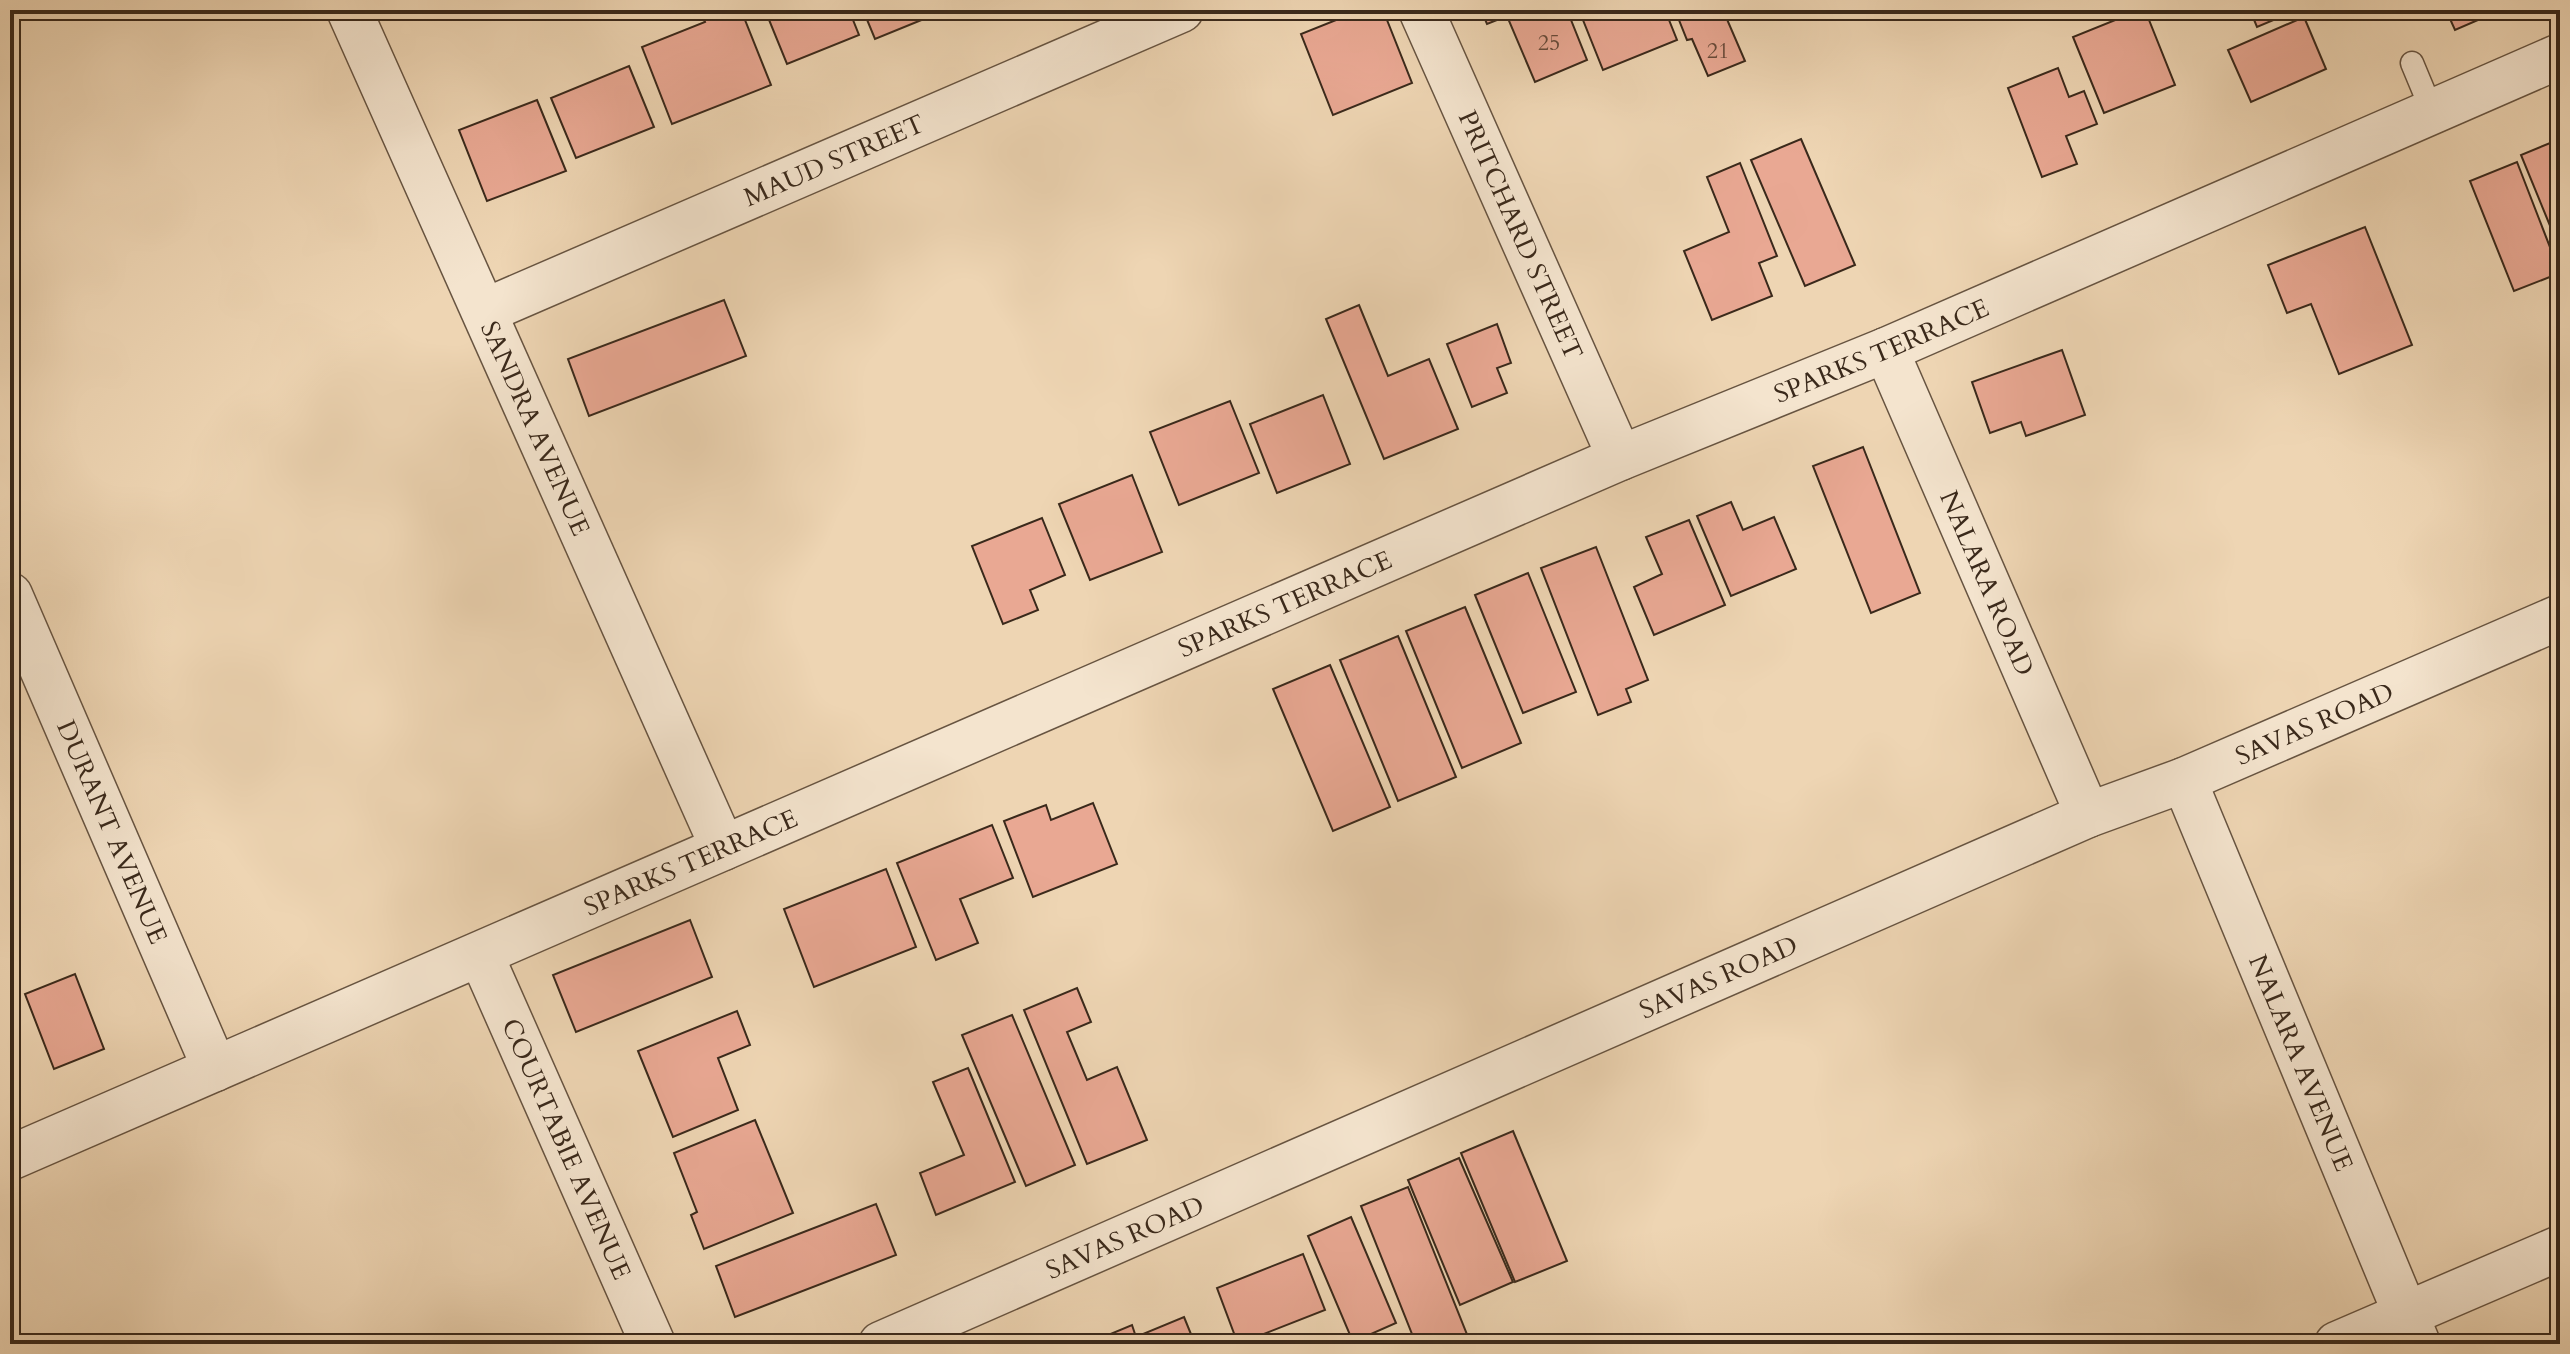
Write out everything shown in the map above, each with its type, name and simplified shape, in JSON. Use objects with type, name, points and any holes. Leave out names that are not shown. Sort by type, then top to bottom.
[{"type":"street","name":"SANDRA AVENUE","points":[[349,10],[723,848]]},
{"type":"street","name":"MAUD STREET","points":[[485,311],[1181,10]]},
{"type":"street","name":"PRITCHARD STREET","points":[[1421,10],[1620,458]]},
{"type":"street","name":"SPARKS TERRACE","points":[[10,1158],[1620,458],[1886,350],[2560,56]]},
{"type":"street","name":"NALARA ROAD","points":[[1886,350],[2088,815]]},
{"type":"street","name":"DURANT AVENUE","points":[[10,595],[215,1069]]},
{"type":"street","name":"SAVAS ROAD","points":[[881,1344],[2088,815],[2184,780],[2560,617]]},
{"type":"street","name":"NALARA AVENUE","points":[[2184,780],[2411,1329]]},
{"type":"street","name":"COURTABIE AVENUE","points":[[481,955],[653,1344]]},
{"type":"street","points":[[2337,1344],[2411,1329],[2560,1248]]},
{"type":"lane","points":[[2412,63],[2432,111]]},
{"type":"building","points":[[700,10],[741,10],[771,85],[672,124],[642,47],[705,22]]},
{"type":"building","points":[[765,10],[849,10],[859,35],[787,64]]},
{"type":"building","points":[[863,10],[946,10],[875,39]]},
{"type":"building","points":[[1361,10],[1383,10],[1412,83],[1333,115],[1301,34]]},
{"type":"building","points":[[1481,10],[1567,10],[1587,60],[1535,82],[1507,16],[1487,24]]},
{"type":"building","points":[[1579,10],[1665,10],[1677,40],[1603,70]]},
{"type":"building","points":[[1675,10],[1723,10],[1745,61],[1708,76],[1692,39],[1687,40]]},
{"type":"building","points":[[2145,10],[2175,85],[2104,113],[2073,37]]},
{"type":"building","points":[[2250,10],[2297,10],[2257,27]]},
{"type":"building","points":[[2446,10],[2501,10],[2455,30]]},
{"type":"building","points":[[2304,17],[2326,69],[2251,102],[2228,50]]},
{"type":"building","points":[[629,66],[654,127],[576,158],[551,98]]},
{"type":"building","points":[[2058,68],[2069,97],[2084,91],[2097,124],[2066,136],[2077,164],[2042,177],[2008,88]]},
{"type":"building","points":[[537,100],[566,171],[487,201],[459,130]]},
{"type":"building","points":[[1801,139],[1855,265],[1805,286],[1751,160]]},
{"type":"building","points":[[2560,139],[2560,250],[2521,155]]},
{"type":"building","points":[[2517,162],[2560,273],[2514,291],[2470,181]]},
{"type":"building","points":[[1740,163],[1777,256],[1759,263],[1772,296],[1712,320],[1684,251],[1729,232],[1707,177]]},
{"type":"building","points":[[2365,227],[2412,345],[2339,374],[2311,304],[2287,313],[2268,265]]},
{"type":"building","points":[[724,300],[746,356],[589,416],[568,359]]},
{"type":"building","points":[[1359,305],[1388,376],[1429,359],[1458,429],[1384,459],[1326,319]]},
{"type":"building","points":[[1497,324],[1511,363],[1497,368],[1507,393],[1472,407],[1447,344]]},
{"type":"building","points":[[2062,350],[2085,415],[2026,436],[2021,422],[1990,433],[1972,382]]},
{"type":"building","points":[[1323,395],[1350,464],[1277,493],[1250,424]]},
{"type":"building","points":[[1230,401],[1259,473],[1179,505],[1150,432]]},
{"type":"building","points":[[1863,447],[1920,593],[1871,613],[1813,466]]},
{"type":"building","points":[[1132,475],[1162,552],[1090,580],[1059,504]]},
{"type":"building","points":[[1731,502],[1743,530],[1774,517],[1796,569],[1731,596],[1697,516]]},
{"type":"building","points":[[1042,518],[1065,575],[1030,590],[1038,610],[1003,624],[972,546]]},
{"type":"building","points":[[1689,520],[1725,605],[1654,635],[1634,587],[1662,574],[1646,537]]},
{"type":"building","points":[[1596,547],[1648,680],[1626,689],[1631,702],[1598,715],[1541,568]]},
{"type":"building","points":[[1528,573],[1576,692],[1523,713],[1475,595]]},
{"type":"building","points":[[1465,607],[1521,743],[1462,768],[1406,631]]},
{"type":"building","points":[[1398,636],[1456,777],[1398,801],[1340,660]]},
{"type":"building","points":[[1330,665],[1390,807],[1333,831],[1273,689]]},
{"type":"building","points":[[1093,803],[1117,864],[1033,897],[1004,821],[1046,805],[1051,820]]},
{"type":"building","points":[[992,825],[1013,878],[960,899],[978,943],[936,960],[897,863]]},
{"type":"building","points":[[886,869],[916,947],[814,987],[784,909]]},
{"type":"building","points":[[690,920],[712,977],[576,1032],[553,975]]},
{"type":"building","points":[[75,974],[104,1049],[54,1069],[25,994]]},
{"type":"building","points":[[1077,988],[1091,1022],[1067,1032],[1087,1080],[1117,1067],[1147,1140],[1087,1164],[1024,1010]]},
{"type":"building","points":[[737,1011],[750,1045],[718,1058],[738,1110],[673,1137],[638,1051]]},
{"type":"building","points":[[1012,1015],[1075,1165],[1026,1186],[962,1035]]},
{"type":"building","points":[[968,1068],[1015,1182],[936,1215],[920,1173],[964,1155],[933,1082]]},
{"type":"building","points":[[755,1120],[793,1213],[704,1249],[691,1215],[697,1212],[674,1153]]},
{"type":"building","points":[[1513,1131],[1567,1261],[1515,1282],[1461,1153]]},
{"type":"building","points":[[1459,1158],[1513,1282],[1460,1305],[1408,1180]]},
{"type":"building","points":[[1408,1187],[1468,1337],[1451,1344],[1416,1344],[1361,1206]]},
{"type":"building","points":[[876,1204],[896,1255],[735,1317],[716,1266]]},
{"type":"building","points":[[1351,1217],[1396,1323],[1353,1342],[1308,1236]]},
{"type":"building","points":[[1303,1254],[1325,1310],[1238,1344],[1217,1288]]},
{"type":"building","points":[[1184,1317],[1195,1344],[1098,1344],[1096,1340],[1132,1325],[1136,1337]]}]
